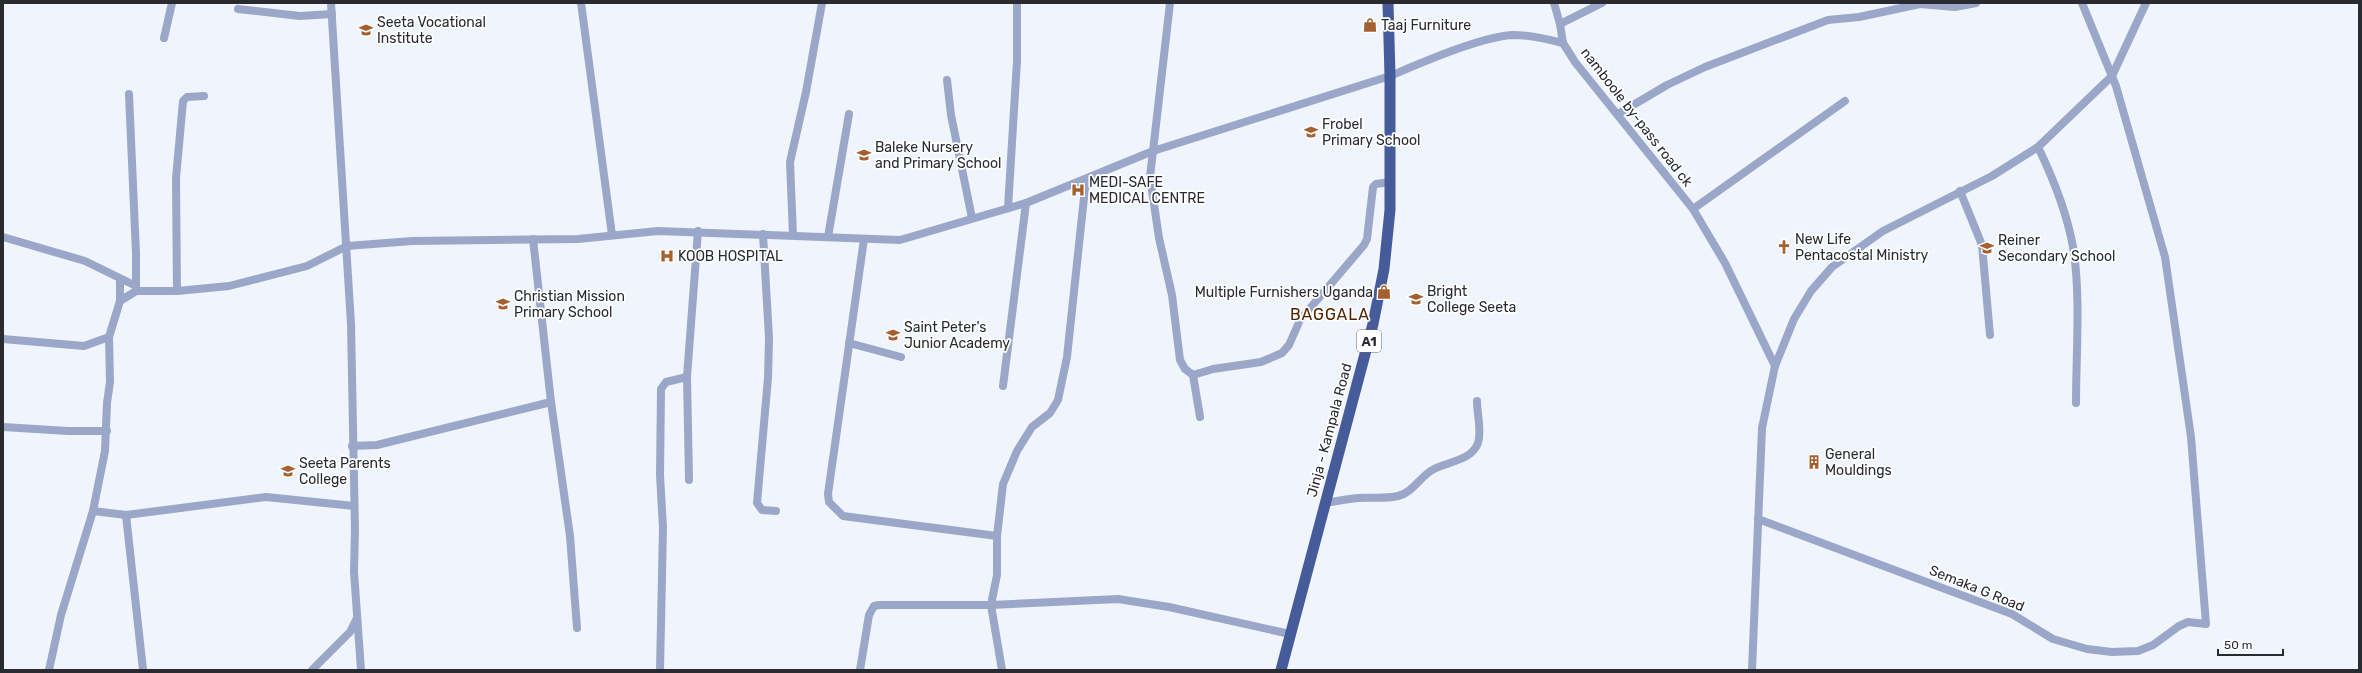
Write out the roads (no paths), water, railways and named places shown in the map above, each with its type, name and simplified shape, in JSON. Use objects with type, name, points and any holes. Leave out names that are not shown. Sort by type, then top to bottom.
[{"type":"highway","name":"Jinja - Kampala Road","points":[[1281,670],[1376,310],[1388,240],[1390,182],[1390,76],[1388,3]]},
{"type":"street","points":[[164,38],[172,3]]},
{"type":"street","points":[[331,3],[351,324],[354,572],[361,670]]},
{"type":"street","points":[[581,3],[612,235]]},
{"type":"street","points":[[793,235],[790,162],[806,92],[822,3]]},
{"type":"street","points":[[1008,208],[1015,88],[1017,3]]},
{"type":"street","points":[[1170,3],[1150,178],[1159,238],[1172,295],[1180,360],[1185,369],[1193,375],[1200,417]]},
{"type":"street","points":[[1554,3],[1560,24],[1563,43]]},
{"type":"street","points":[[1560,24],[1602,3]]},
{"type":"street","points":[[1618,114],[1666,85],[1705,67],[1828,20],[1860,17],[1920,4],[1955,7],[1976,3]]},
{"type":"street","points":[[2082,3],[2112,76]]},
{"type":"street","points":[[1752,670],[1762,428],[1775,366],[1794,319],[1811,291],[1832,267],[1883,231],[1992,176],[2038,147],[2112,76],[2146,3]]},
{"type":"street","points":[[238,9],[300,16],[332,14]]},
{"type":"street","name":"namboole by-pass road ck","points":[[347,246],[471,239],[533,239],[612,235],[658,230],[900,240],[1026,203],[1153,151],[1390,76],[1418,64],[1488,40],[1513,35],[1541,37],[1563,43],[1575,62],[1693,209],[1711,236],[1775,366]]},
{"type":"street","name":"Semaka G Road","points":[[1758,519],[2012,614],[2053,639],[2087,649],[2112,652],[2138,651],[2153,645],[2179,626],[2188,622],[2206,624],[2191,436],[2165,257],[2112,76]]},
{"type":"street","points":[[947,80],[951,115],[972,218]]},
{"type":"street","points":[[129,94],[136,253],[136,291]]},
{"type":"street","points":[[177,291],[176,178],[183,101],[187,97],[204,96]]},
{"type":"street","points":[[1693,209],[1845,101]]},
{"type":"street","points":[[828,237],[849,114]]},
{"type":"street","points":[[2038,147],[2053,176],[2073,247],[2076,303],[2076,403]]},
{"type":"street","points":[[1002,670],[991,605],[997,575],[997,536],[1003,484],[1017,451],[1032,427],[1050,413],[1058,400],[1067,357],[1086,179]]},
{"type":"street","points":[[1193,375],[1219,368],[1261,362],[1282,353],[1289,345],[1300,320],[1364,245],[1367,239],[1373,188],[1376,184],[1390,182]]},
{"type":"street","points":[[1960,191],[1982,245],[1990,335]]},
{"type":"street","points":[[1003,386],[1026,203]]},
{"type":"street","points":[[689,480],[687,377],[698,231]]},
{"type":"street","points":[[763,234],[769,338],[757,503],[762,510],[776,511]]},
{"type":"street","points":[[3,237],[85,261],[120,280],[136,286],[136,291]]},
{"type":"street","points":[[533,239],[551,402],[570,536],[577,628]]},
{"type":"street","points":[[864,239],[828,494],[829,502],[843,516],[997,536]]},
{"type":"street","points":[[120,301],[136,291],[177,291],[229,286],[307,266],[347,246]]},
{"type":"street","points":[[49,670],[61,615],[93,511],[107,431],[107,403],[110,382],[109,337],[120,301],[120,280]]},
{"type":"street","points":[[3,339],[84,346],[109,337]]},
{"type":"street","points":[[849,343],[901,357]]},
{"type":"street","points":[[660,670],[663,528],[660,475],[661,389],[666,382],[687,377]]},
{"type":"street","points":[[1325,503],[1357,498],[1398,496],[1406,493],[1433,469],[1464,457],[1474,450],[1478,443],[1479,433],[1476,416],[1477,401]]},
{"type":"street","points":[[352,446],[377,445],[551,402]]},
{"type":"street","points":[[3,427],[68,431],[107,431]]},
{"type":"street","points":[[93,511],[126,515],[266,498],[354,506]]},
{"type":"street","points":[[126,515],[143,670]]},
{"type":"street","points":[[860,670],[869,615],[874,606],[896,604],[991,605],[1118,599],[1169,607],[1290,634]]},
{"type":"street","points":[[312,670],[350,632],[357,618]]},
{"type":"place","name":"Taaj Furniture","points":[[1370,25]]},
{"type":"place","name":"Seeta Vocational Institute","points":[[366,30]]},
{"type":"place","name":"Frobel Primary School","points":[[1311,132]]},
{"type":"place","name":"Baleke Nursery and Primary School","points":[[864,155]]},
{"type":"place","name":"MEDI-SAFE MEDICAL CENTRE","points":[[1078,190]]},
{"type":"place","name":"New Life Pentacostal Ministry","points":[[1784,247]]},
{"type":"place","name":"Reiner Secondary School","points":[[1987,248]]},
{"type":"place","name":"KOOB HOSPITAL","points":[[667,256]]},
{"type":"place","name":"Multiple Furnishers Uganda","points":[[1384,292]]},
{"type":"place","name":"Bright College Seeta","points":[[1416,299]]},
{"type":"place","name":"Christian Mission Primary School","points":[[503,304]]},
{"type":"place","name":"Saint Peter's Junior Academy","points":[[893,335]]},
{"type":"place","name":"General Mouldings","points":[[1814,462]]},
{"type":"place","name":"Seeta Parents College","points":[[288,471]]},
{"type":"district","name":"BAGGALA","points":[[1330,314]]}]
